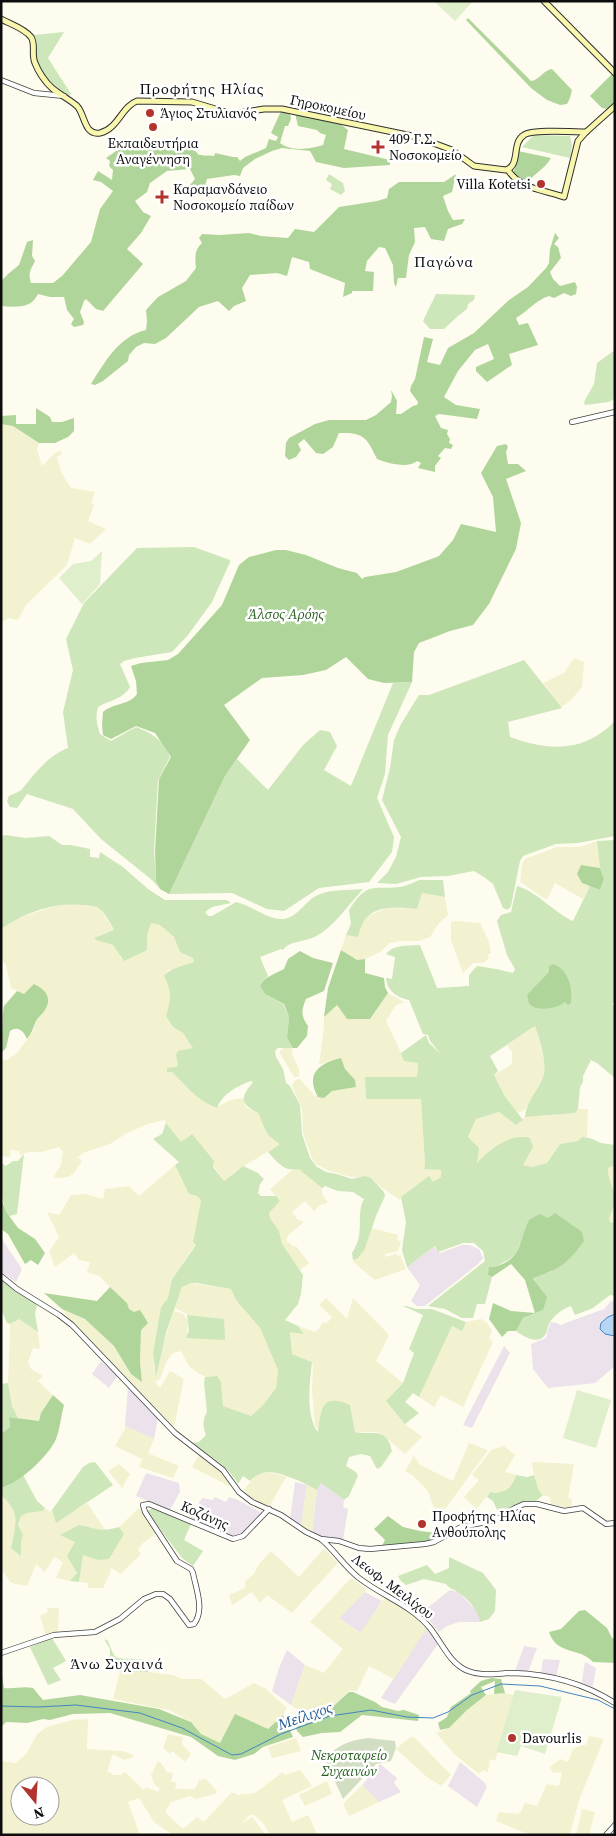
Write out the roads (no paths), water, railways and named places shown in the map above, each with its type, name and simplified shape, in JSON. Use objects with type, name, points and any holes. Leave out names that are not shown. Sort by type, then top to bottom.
[{"type":"main road","points":[[544,1],[615,73]]},
{"type":"main road","points":[[1,19],[30,36],[33,44],[33,59],[37,67],[52,88],[64,96]]},
{"type":"main road","name":"Γηροκομείου","points":[[64,96],[80,110],[88,128],[96,133],[104,131],[113,125],[133,102],[152,100],[192,102],[232,114],[264,109],[288,109],[417,137],[452,150],[474,166],[508,170]]},
{"type":"main road","points":[[586,132],[537,132],[526,134],[519,140],[514,162],[508,170],[524,185],[564,197],[578,143],[586,132],[615,106]]},
{"type":"street","points":[[1,80],[34,93],[64,96]]},
{"type":"street","points":[[572,422],[615,412]]},
{"type":"street","points":[[1,1276],[17,1289],[61,1316],[72,1325],[176,1433],[223,1470],[243,1496],[254,1504],[281,1515],[320,1539],[339,1541],[363,1549],[425,1544],[434,1542],[461,1527],[496,1520],[517,1507],[531,1504],[564,1510],[583,1508],[606,1524],[615,1523]]},
{"type":"street","name":"Κοζάνης","points":[[1,1653],[54,1635],[95,1632],[128,1614],[144,1598],[156,1594],[165,1595],[188,1624],[194,1624],[198,1618],[199,1604],[193,1573],[191,1569],[177,1561],[145,1512],[143,1505],[149,1504],[233,1539],[243,1536],[268,1509]]},
{"type":"street","name":"Λεωφ. Μειλίχου","points":[[320,1539],[357,1576],[394,1598],[418,1616],[452,1658],[463,1668],[484,1674],[520,1674],[561,1680],[576,1684],[615,1703]]},
{"type":"street","points":[[606,1835],[615,1826]]},
{"type":"water","points":[[615,1314],[615,1336],[605,1334],[600,1329],[601,1323]]},
{"type":"waterway","name":"Μείλιχος","points":[[1,1706],[76,1705],[140,1713],[182,1728],[232,1755],[241,1754],[281,1734],[330,1716],[371,1710],[407,1717],[433,1718],[448,1712],[472,1695],[501,1684],[540,1686],[598,1700],[615,1709]]},
{"type":"place","name":"Άγιος Στυλιανός","points":[[150,113]]},
{"type":"place","name":"Εκπαιδευτήρια Αναγέννηση","points":[[153,127]]},
{"type":"place","name":"409 Γ.Σ. Νοσοκομείο","points":[[378,147]]},
{"type":"place","name":"Villa Kotetsi","points":[[541,184]]},
{"type":"place","name":"Καραμανδάνειο Νοσοκομείο παίδων","points":[[162,197]]},
{"type":"place","name":"Προφήτης Ηλίας Ανθούπολης","points":[[422,1524]]},
{"type":"place","name":"Davourlis","points":[[512,1738]]},
{"type":"district","name":"Προφήτης Ηλίας","points":[[202,89]]},
{"type":"district","name":"Παγώνα","points":[[444,262]]},
{"type":"district","name":"Άνω Συχαινά","points":[[117,1664]]},
{"type":"park label","name":"Άλσος Αρόης","points":[[286,614]]},
{"type":"park label","name":"Νεκροταφείο Συχαινών","points":[[349,1764]]}]
